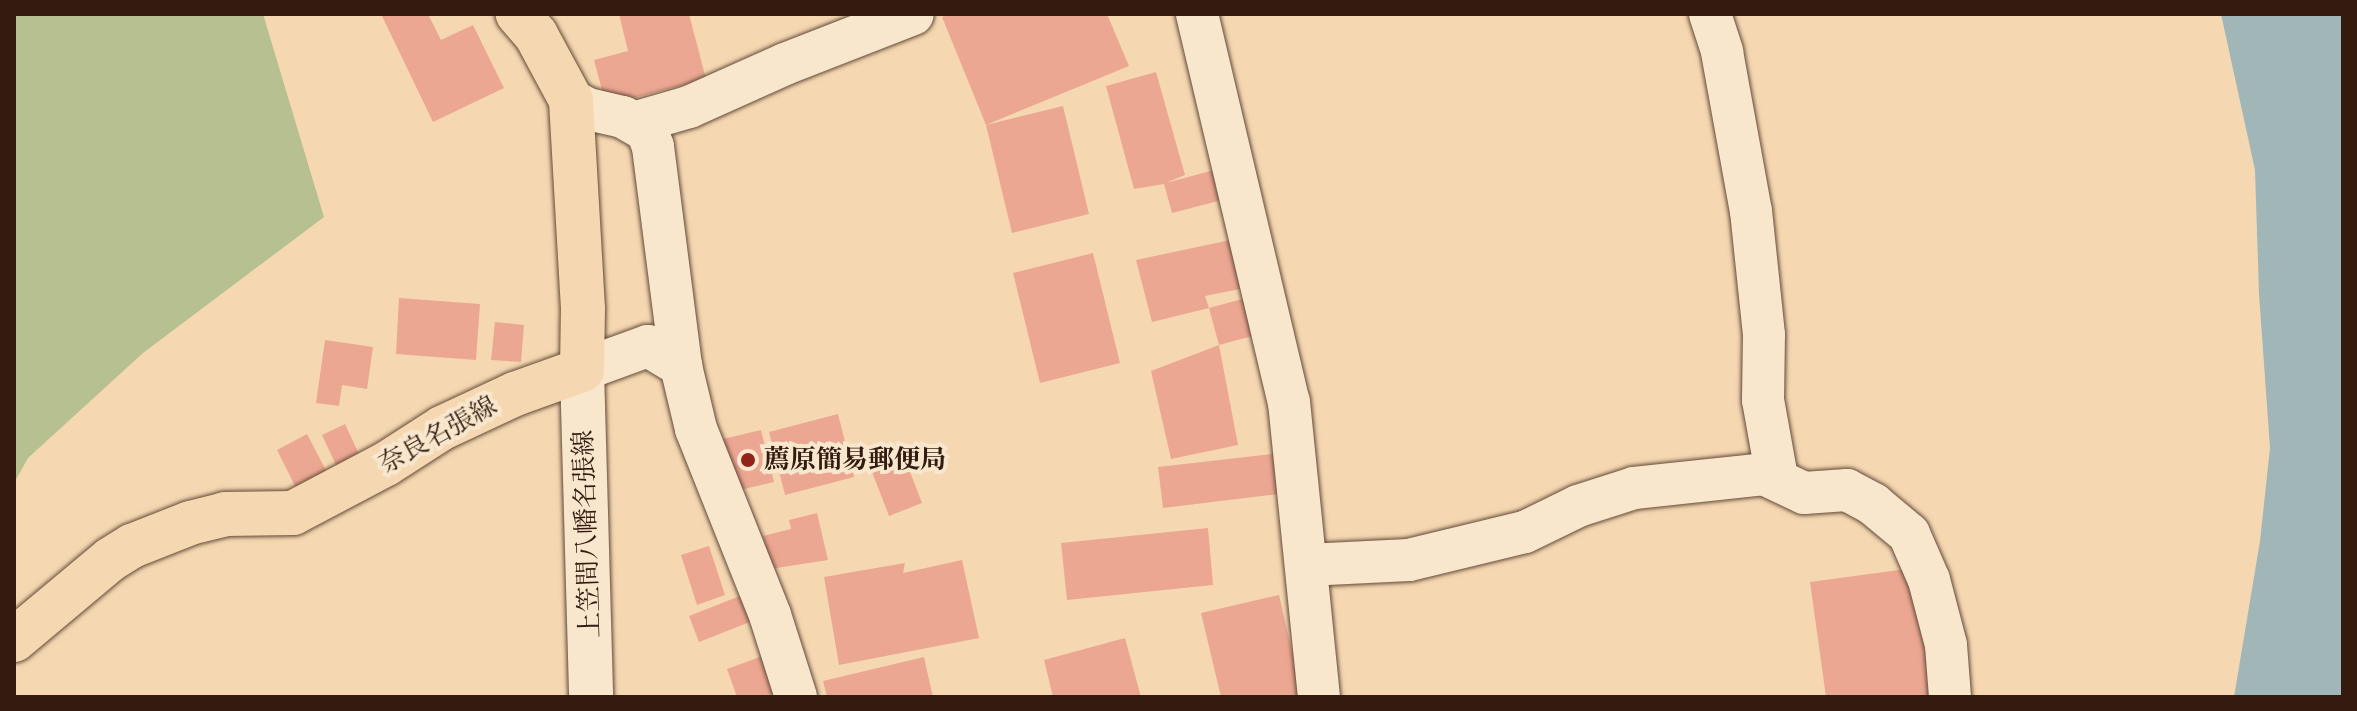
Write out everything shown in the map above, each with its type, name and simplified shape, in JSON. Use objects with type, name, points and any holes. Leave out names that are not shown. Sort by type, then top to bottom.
[{"type":"main road","points":[[518,14],[536,35],[571,100],[583,309],[582,370]]},
{"type":"main road","name":"奈良名張線","points":[[14,640],[111,559],[132,546],[225,514],[293,513],[386,464],[442,428],[515,394],[582,370]]},
{"type":"main road","name":"上笠間八幡名張線","points":[[582,370],[591,697]]},
{"type":"street","points":[[637,122],[689,107],[785,64],[913,14]]},
{"type":"street","points":[[1197,14],[1289,402],[1319,697]]},
{"type":"street","points":[[1710,14],[1722,52],[1751,211],[1764,335],[1763,400],[1777,478]]},
{"type":"street","points":[[571,100],[588,109],[637,122],[647,131],[653,147],[681,366],[696,429],[770,615],[796,697]]},
{"type":"street","points":[[582,370],[648,346],[681,366]]},
{"type":"street","points":[[1307,565],[1409,560],[1525,532],[1578,506],[1634,488],[1764,474],[1804,493],[1847,490],[1873,504],[1909,534],[1929,580],[1946,645],[1950,697]]},
{"type":"green space","points":[[14,14],[263,14],[324,217],[143,353],[28,458],[14,483]]},
{"type":"shaded area","points":[[2221,14],[2343,14],[2343,697],[2234,697],[2260,541],[2270,448],[2259,294],[2255,170]]},
{"type":"building","points":[[381,14],[428,14],[441,40],[473,25],[504,88],[433,122]]},
{"type":"building","points":[[619,14],[689,14],[706,79],[606,105],[594,60],[628,51]]},
{"type":"building","points":[[949,14],[1107,14],[1129,66],[986,125],[942,17]]},
{"type":"building","points":[[1156,72],[1185,175],[1166,183],[1214,170],[1222,200],[1172,213],[1164,184],[1134,189],[1106,86]]},
{"type":"building","points":[[1063,106],[1089,214],[1012,233],[986,125]]},
{"type":"building","points":[[1235,239],[1245,288],[1205,296],[1209,308],[1152,322],[1136,260]]},
{"type":"building","points":[[1093,253],[1120,363],[1040,383],[1013,273]]},
{"type":"building","points":[[399,298],[480,304],[476,360],[396,354]]},
{"type":"building","points":[[1246,298],[1256,335],[1219,345],[1209,308]]},
{"type":"building","points":[[495,322],[524,325],[521,362],[491,360]]},
{"type":"building","points":[[325,340],[373,347],[367,389],[342,385],[339,406],[316,403]]},
{"type":"building","points":[[1219,345],[1238,445],[1171,459],[1151,371]]},
{"type":"building","points":[[838,414],[854,477],[785,495],[769,432]]},
{"type":"building","points":[[345,424],[364,465],[341,476],[322,435]]},
{"type":"building","points":[[761,430],[774,482],[736,491],[723,439]]},
{"type":"building","points":[[307,434],[331,480],[300,496],[277,450]]},
{"type":"building","points":[[900,446],[922,503],[889,516],[867,459]]},
{"type":"building","points":[[1273,454],[1278,494],[1163,508],[1158,467]]},
{"type":"building","points":[[817,513],[828,560],[770,569],[763,536],[791,529],[789,520]]},
{"type":"building","points":[[1208,528],[1213,585],[1067,600],[1061,543]]},
{"type":"building","points":[[709,546],[725,595],[697,605],[681,555]]},
{"type":"building","points":[[962,560],[979,638],[839,665],[824,577],[905,563],[903,573]]},
{"type":"building","points":[[1914,568],[1932,697],[1826,697],[1810,582]]},
{"type":"building","points":[[745,594],[755,620],[699,642],[689,616]]},
{"type":"building","points":[[1279,595],[1302,695],[1221,697],[1201,613]]},
{"type":"building","points":[[1125,638],[1141,697],[1053,697],[1044,660]]},
{"type":"building","points":[[771,653],[785,690],[764,697],[737,697],[727,669]]},
{"type":"building","points":[[924,657],[933,697],[827,697],[823,681]]},
{"type":"place","name":"薦原簡易郵便局","points":[[748,460]]}]
